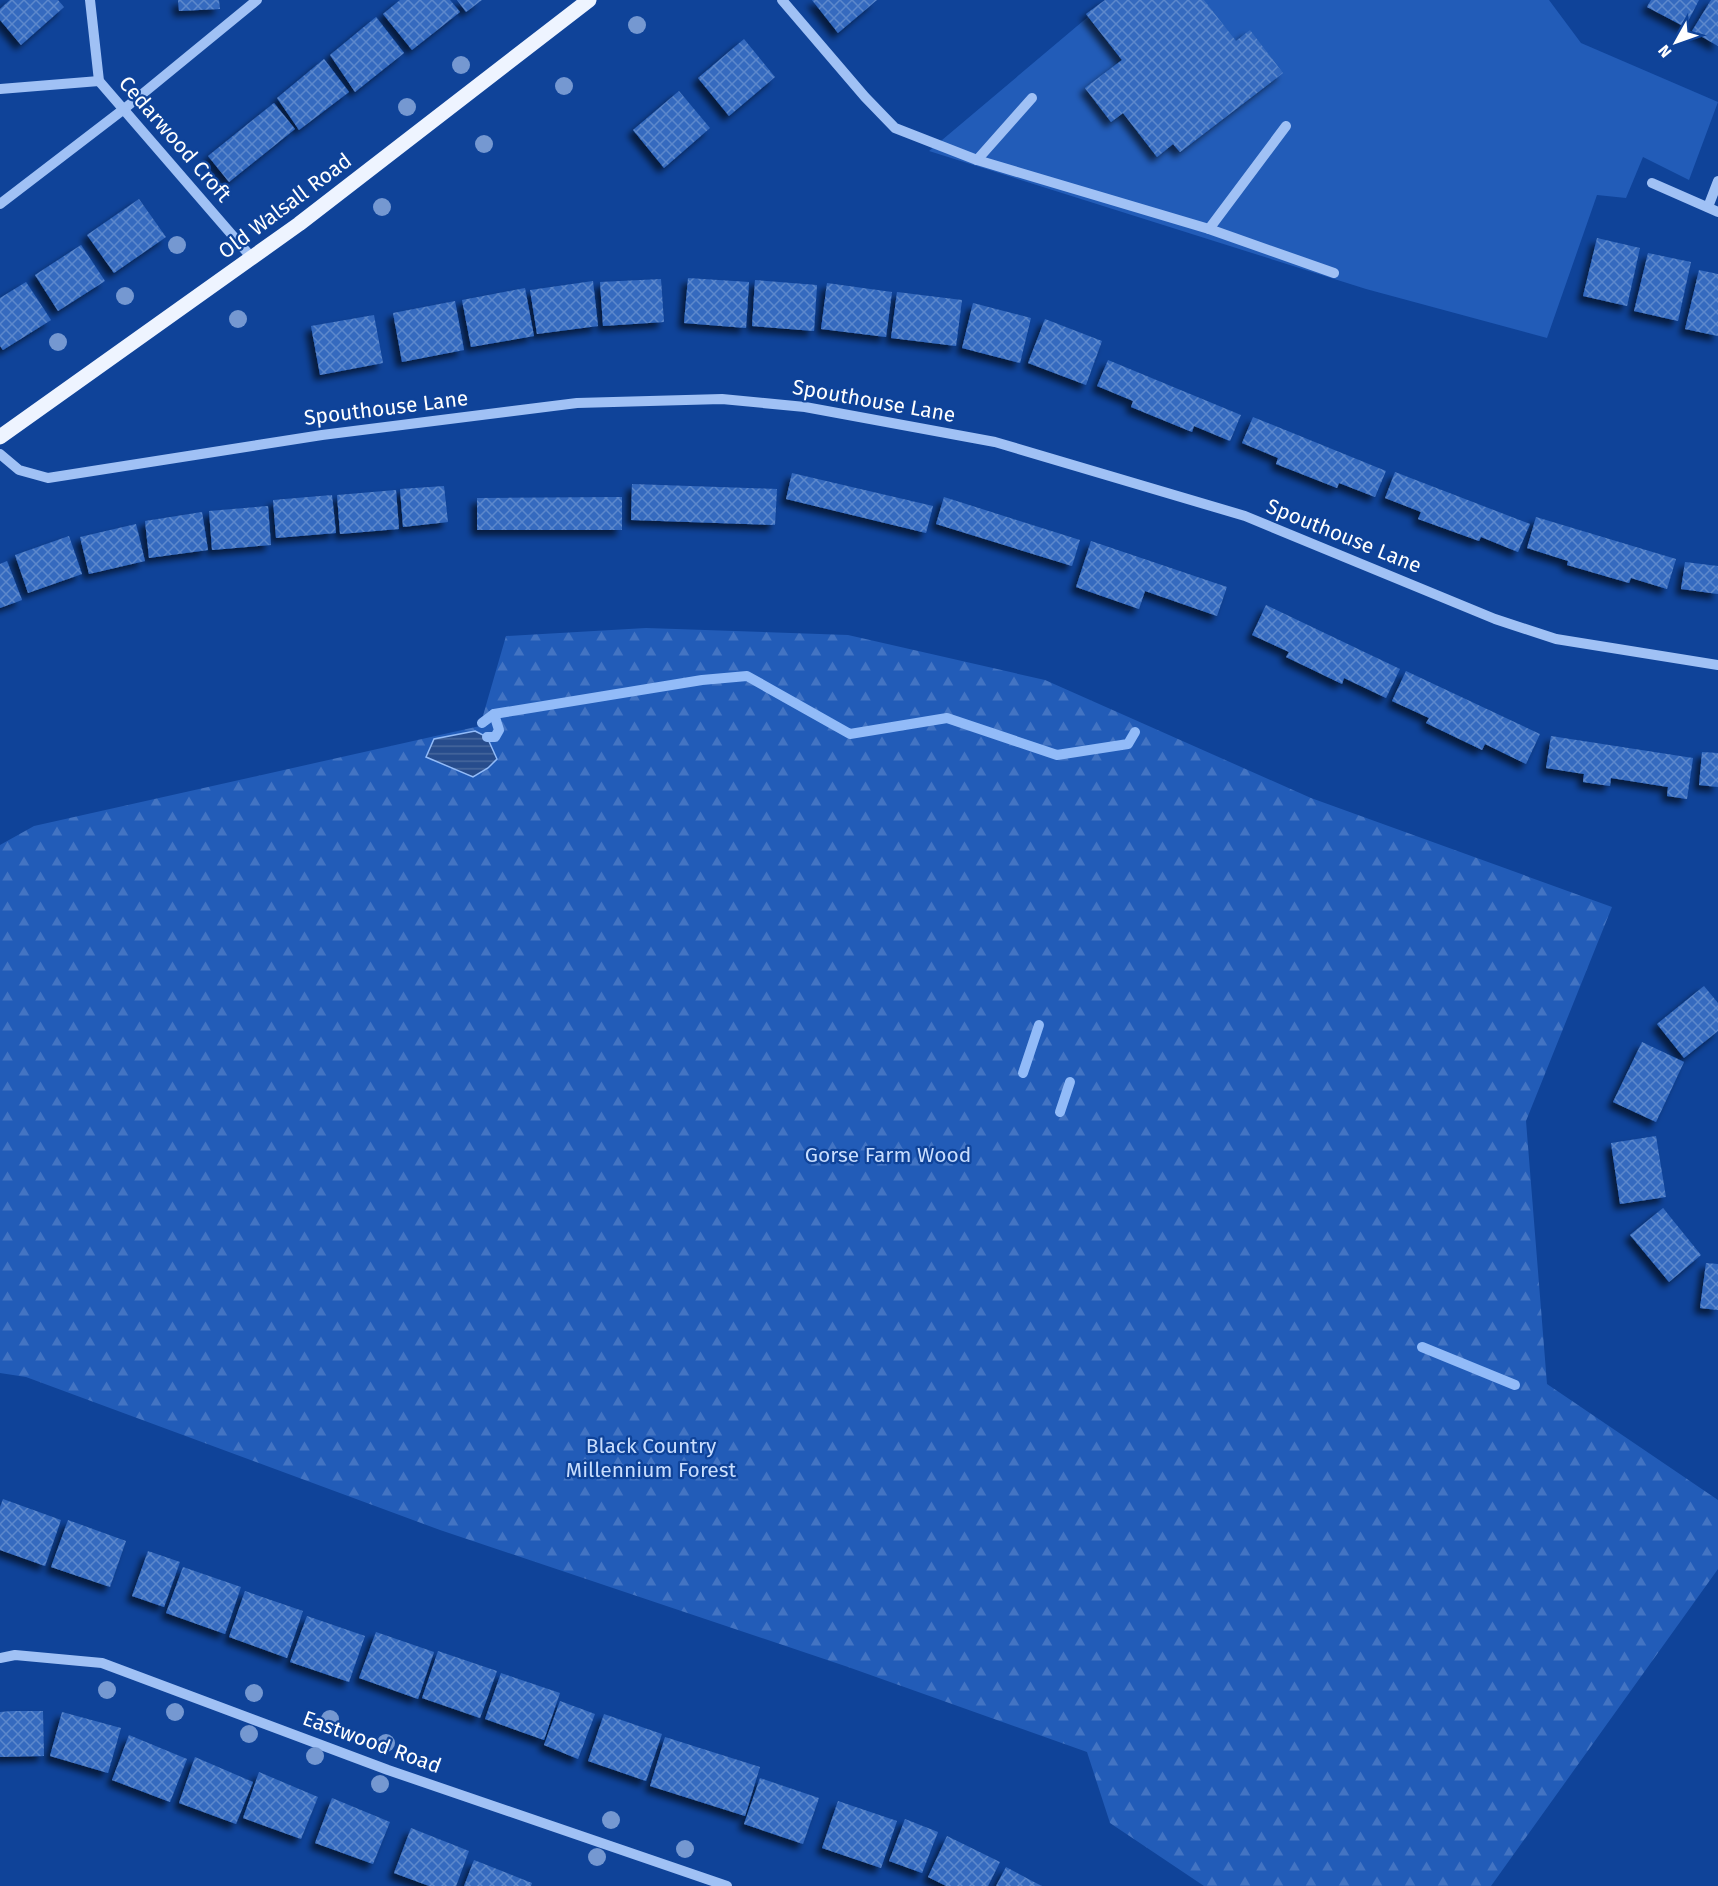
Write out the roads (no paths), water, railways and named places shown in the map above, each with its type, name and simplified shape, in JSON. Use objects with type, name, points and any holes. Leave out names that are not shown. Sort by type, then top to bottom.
[{"type":"main road","name":"Old Walsall Road","points":[[0,437],[252,258],[589,0]]},
{"type":"street","name":"Cedarwood Croft","points":[[90,0],[99,81],[252,258]]},
{"type":"street","points":[[0,204],[124,109],[257,0]]},
{"type":"street","points":[[782,0],[865,97],[895,128],[977,160],[1209,229],[1334,273]]},
{"type":"street","points":[[0,89],[99,81]]},
{"type":"street","points":[[977,160],[1032,98]]},
{"type":"street","points":[[1209,229],[1286,126]]},
{"type":"street","points":[[1652,183],[1713,209],[1718,181]]},
{"type":"street","name":"Spouthouse Lane","points":[[0,454],[19,470],[48,478],[322,435],[577,404],[722,399],[805,406],[995,442],[1245,516],[1495,619],[1556,639],[1718,665]]},
{"type":"street","name":"Eastwood Road","points":[[0,1658],[15,1655],[102,1663],[388,1770],[727,1886]]},
{"type":"waterway","points":[[482,723],[494,714],[702,680],[747,676],[850,734],[947,718],[1057,755],[1128,744],[1135,732]]},
{"type":"waterway","points":[[487,737],[495,737],[499,730],[494,714]]},
{"type":"waterway","points":[[1023,1073],[1039,1025]]},
{"type":"waterway","points":[[1060,1112],[1070,1082]]},
{"type":"waterway","points":[[1422,1347],[1515,1385]]},
{"type":"park label","name":"Gorse Farm Wood","points":[[888,1155]]},
{"type":"park label","name":"Black Country Millennium Forest","points":[[651,1458]]}]
